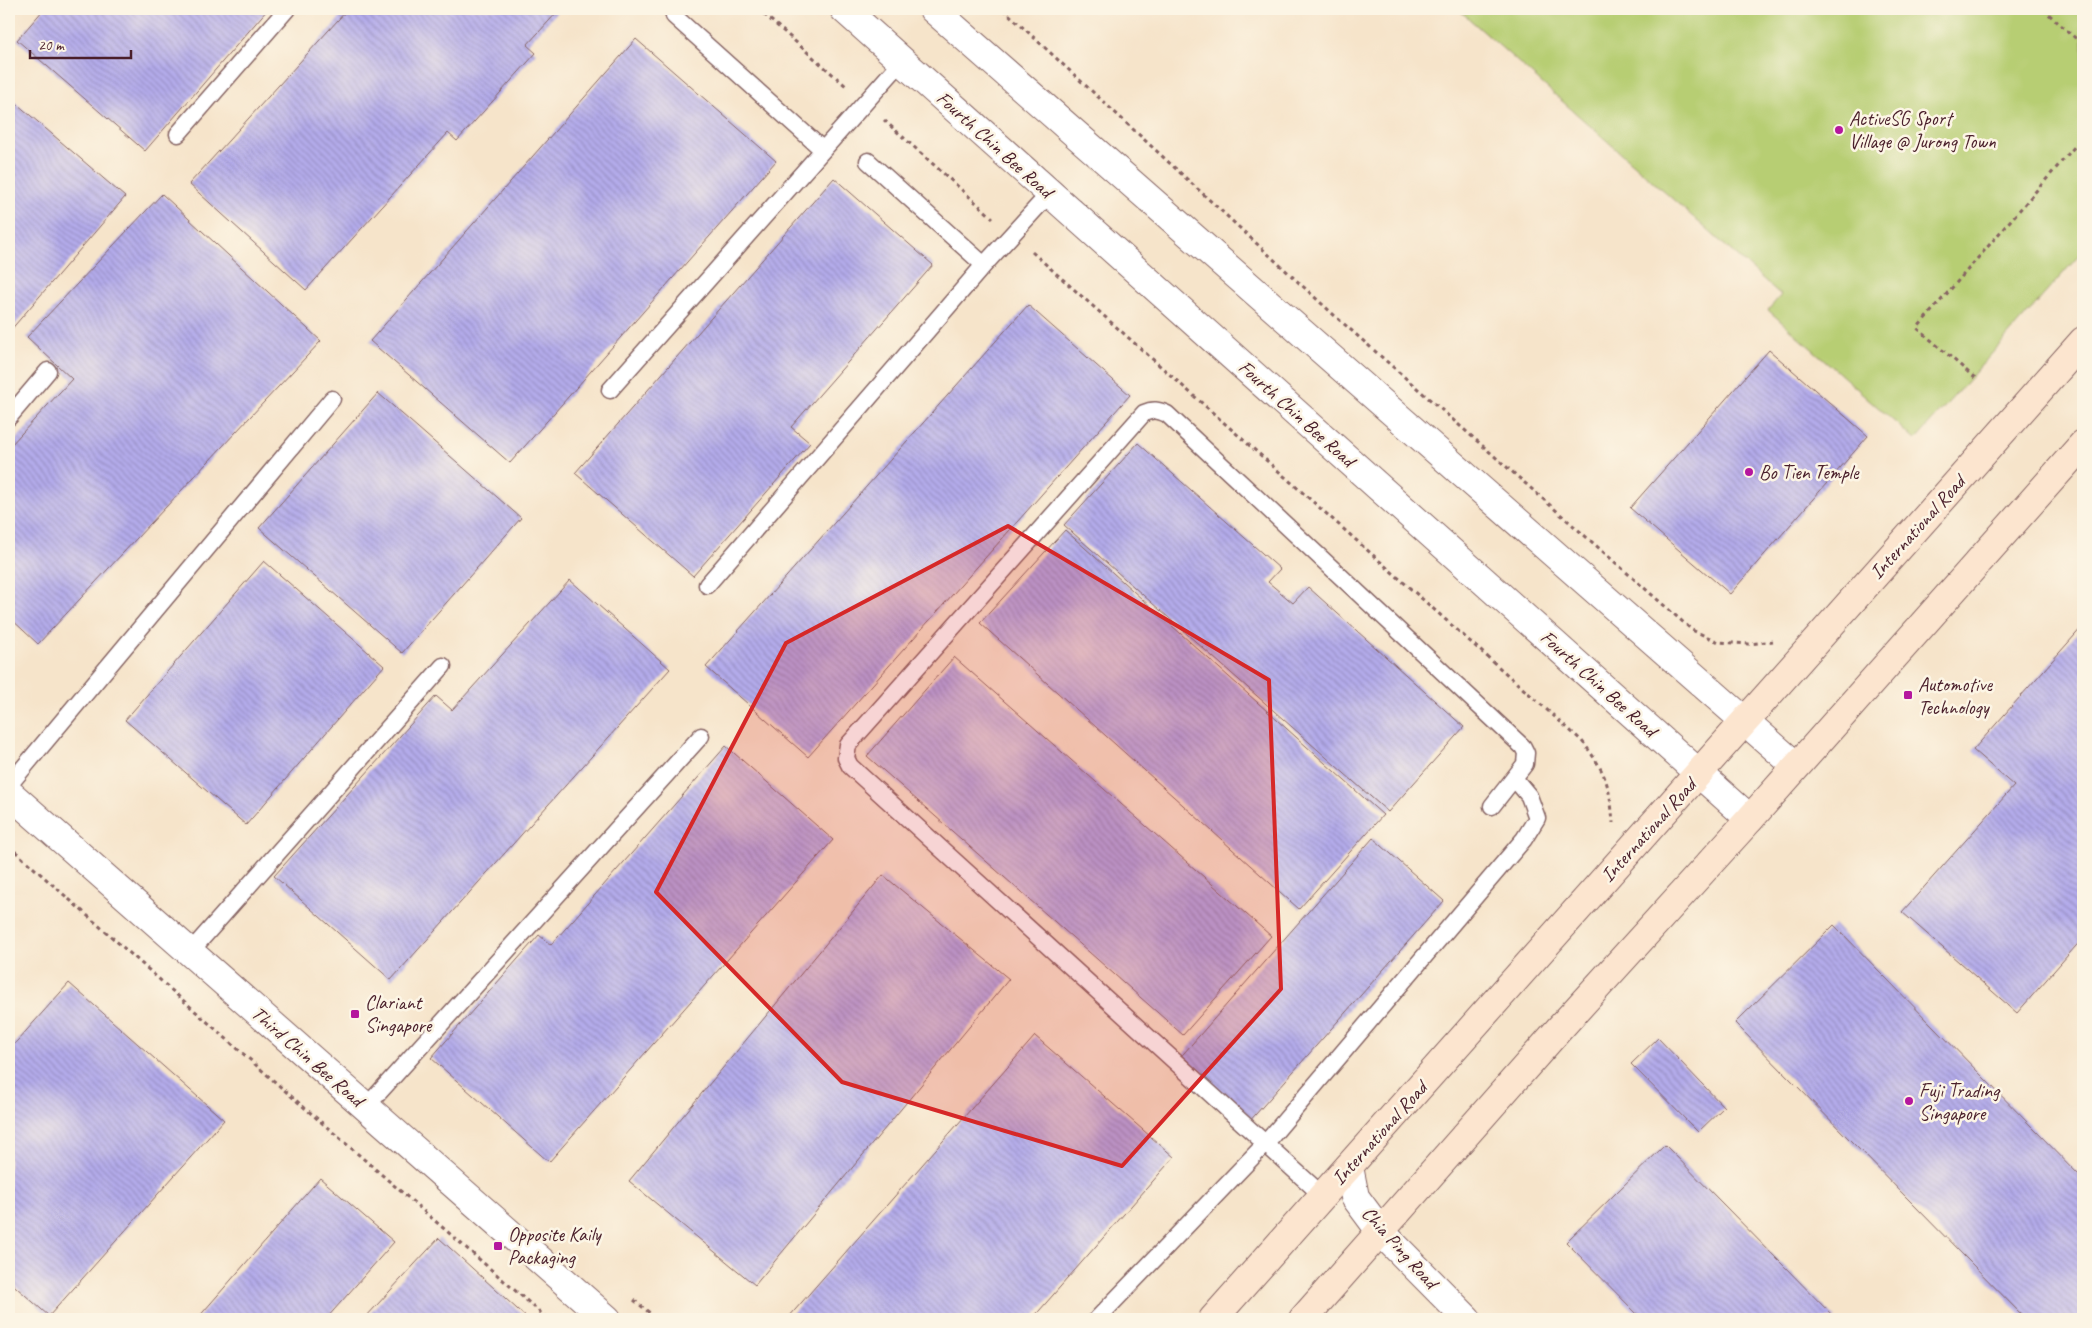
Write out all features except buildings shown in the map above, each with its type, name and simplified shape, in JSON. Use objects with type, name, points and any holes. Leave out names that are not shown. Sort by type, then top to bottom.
[{"type":"main road","name":"International Road","points":[[1213,1319],[2083,341]]},
{"type":"main road","points":[[1303,1319],[1560,1028],[1750,819],[2083,444]]},
{"type":"street","name":"Fourth Chin Bee Road","points":[[844,9],[1750,819]]},
{"type":"street","points":[[933,9],[1796,766]]},
{"type":"street","name":"Third Chin Bee Road","points":[[9,793],[607,1319]]},
{"type":"street","name":"Chia Ping Road","points":[[1349,1167],[1355,1197],[1381,1232],[1467,1319]]},
{"type":"lane","points":[[178,134],[286,9]]},
{"type":"lane","points":[[674,16],[823,150]]},
{"type":"lane","points":[[610,390],[902,61]]},
{"type":"lane","points":[[868,161],[984,264]]},
{"type":"lane","points":[[707,585],[984,264],[1050,193]]},
{"type":"lane","points":[[9,417],[48,371]]},
{"type":"lane","points":[[9,785],[332,399]]},
{"type":"lane","points":[[1322,1196],[850,766],[846,758],[848,745],[1144,413],[1158,410],[1167,414],[1518,742],[1526,753],[1525,764],[1492,806]]},
{"type":"lane","points":[[190,952],[443,666]]},
{"type":"lane","points":[[366,1107],[701,736]]},
{"type":"lane","points":[[1097,1319],[1265,1144],[1524,839],[1537,818],[1529,796],[1514,778]]},
{"type":"path","points":[[758,9],[1582,741],[1600,765],[1611,795],[1614,829]]},
{"type":"path","points":[[1002,9],[1335,316],[1692,630],[1719,642],[1749,644],[1776,640]]},
{"type":"path","points":[[2042,9],[2083,44]]},
{"type":"path","points":[[1975,378],[1917,328],[2083,138]]},
{"type":"path","points":[[9,846],[283,1089],[548,1319]]},
{"type":"highlighted area","points":[[1008,526],[1269,680],[1281,989],[1122,1166],[842,1082],[656,892],[786,643]]},
{"type":"green space","name":"ActiveSG Sport Village @ Jurong Town","points":[[1458,9],[2083,9],[2083,251],[1915,440],[1768,310],[1781,295]]},
{"type":"place","name":"ActiveSG Sport Village @ Jurong Town","points":[[1839,130]]},
{"type":"place","name":"Bo Tien Temple","points":[[1749,472]]},
{"type":"place","name":"Automotive Technology","points":[[1908,695]]},
{"type":"place","name":"Clariant Singapore","points":[[355,1014]]},
{"type":"place","name":"Fuji Trading Singapore","points":[[1909,1101]]},
{"type":"place","name":"Opposite Kaily Packaging","points":[[498,1246]]}]
